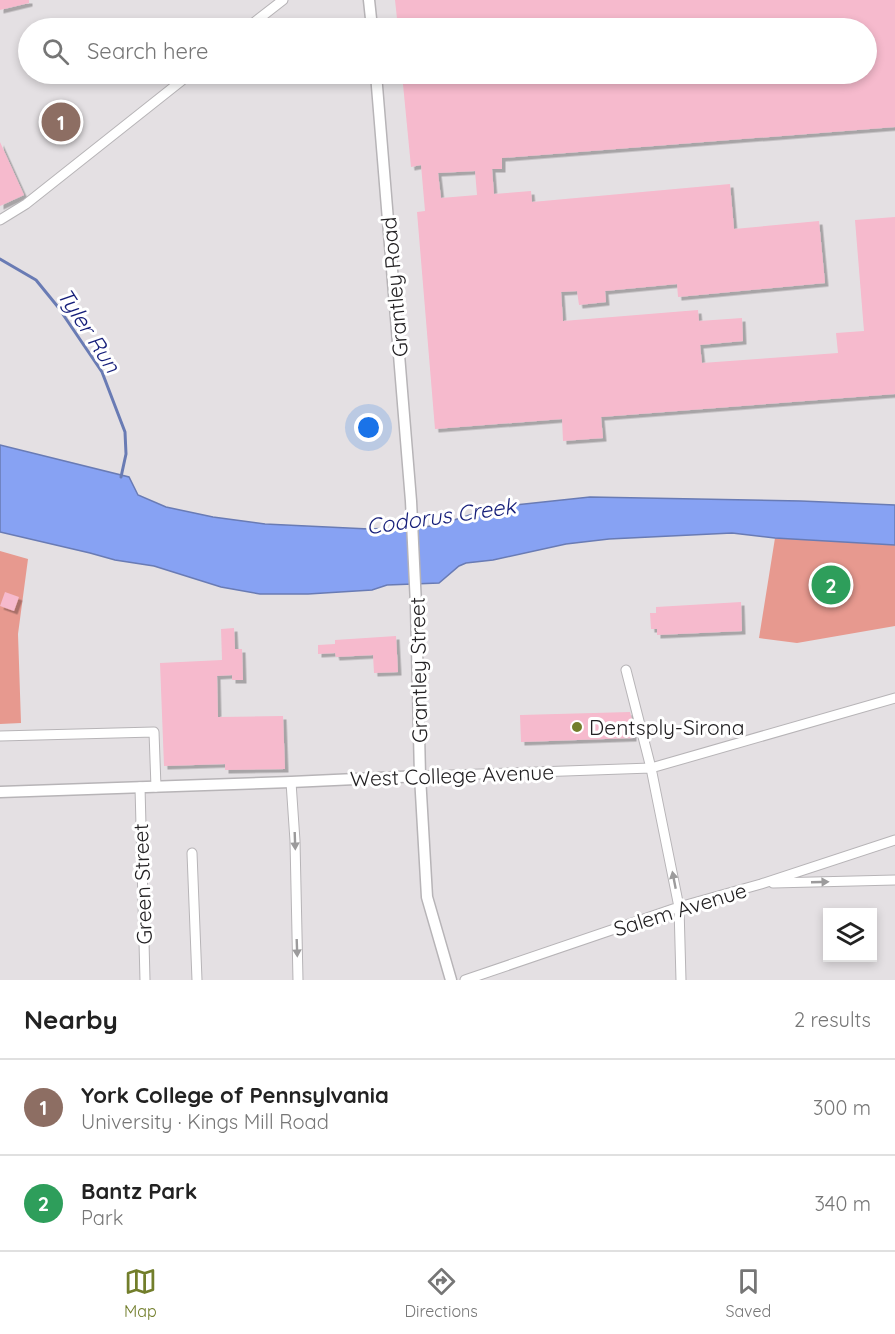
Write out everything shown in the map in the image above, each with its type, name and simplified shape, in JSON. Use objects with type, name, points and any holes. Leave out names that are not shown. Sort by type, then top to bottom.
[{"type":"street","points":[[260,18],[284,0]]},
{"type":"street","points":[[369,0],[371,18]]},
{"type":"street","points":[[0,220],[32,200],[177,84]]},
{"type":"street","name":"Grantley Road","points":[[377,84],[411,501]]},
{"type":"street","name":"Grantley Street","points":[[411,501],[420,776],[427,897],[451,980]]},
{"type":"street","points":[[626,670],[651,768],[679,907],[681,980]]},
{"type":"street","name":"West College Avenue","points":[[0,792],[651,768],[895,698]]},
{"type":"street","points":[[0,736],[154,732],[156,787]]},
{"type":"street","points":[[291,782],[295,841],[298,980]]},
{"type":"street","name":"Green Street","points":[[140,787],[146,980]]},
{"type":"street","name":"Salem Avenue","points":[[465,980],[679,907],[761,884],[895,840]]},
{"type":"street","points":[[192,853],[197,980]]},
{"type":"street","points":[[761,884],[895,880]]},
{"type":"shaded area","points":[[775,538],[895,545],[895,626],[797,643],[759,638]]},
{"type":"shaded area","points":[[0,551],[28,559],[18,634],[21,723],[0,724]]},
{"type":"water","points":[[0,445],[129,477],[138,495],[166,507],[213,517],[265,524],[369,529],[435,526],[495,507],[590,497],[801,501],[895,505],[895,545],[775,538],[732,533],[609,539],[566,544],[493,560],[466,563],[439,583],[387,585],[372,590],[308,594],[260,594],[221,587],[154,566],[115,560],[0,532]]},
{"type":"building","points":[[0,0],[29,0],[29,3],[0,10]]},
{"type":"building","points":[[395,0],[895,0],[895,127],[502,158],[502,169],[492,169],[494,194],[531,191],[532,202],[730,184],[734,229],[819,221],[825,283],[678,297],[677,284],[605,291],[606,302],[579,305],[577,291],[561,292],[563,321],[698,310],[699,321],[742,318],[743,341],[700,345],[702,363],[838,353],[836,333],[864,331],[855,220],[895,217],[895,394],[601,417],[603,438],[563,441],[562,419],[435,429],[417,212],[425,211],[421,165],[411,167],[403,84],[877,84],[877,18],[397,18]],"holes":[[[475,171],[477,195],[441,198],[438,173]]]},
{"type":"building","points":[[0,142],[24,195],[0,206]]},
{"type":"building","points":[[5,592],[19,597],[14,611],[0,606]]},
{"type":"building","points":[[741,602],[742,631],[657,635],[657,629],[651,629],[650,613],[656,613],[656,607]]},
{"type":"building","points":[[234,628],[235,649],[242,649],[243,680],[232,680],[232,675],[217,676],[218,717],[283,716],[285,769],[225,770],[225,764],[164,766],[160,663],[222,660],[221,629]]},
{"type":"building","points":[[396,636],[398,672],[374,673],[373,655],[336,657],[335,653],[318,654],[318,645],[335,644],[335,640]]},
{"type":"building","name":"Dentsply-Sirona","points":[[630,712],[633,738],[521,742],[520,715]]},
{"type":"waterway","name":"Tyler Run","points":[[0,259],[36,280],[58,307],[102,372],[125,432],[126,454],[121,477]]},
{"type":"place","name":"York College of Pennsylvania","points":[[61,122]]},
{"type":"place","name":"Bantz Park","points":[[831,585]]},
{"type":"place","name":"Dentsply-Sirona","points":[[577,727]]},
{"type":"water label","name":"Codorus Creek","points":[[441,516]]}]
